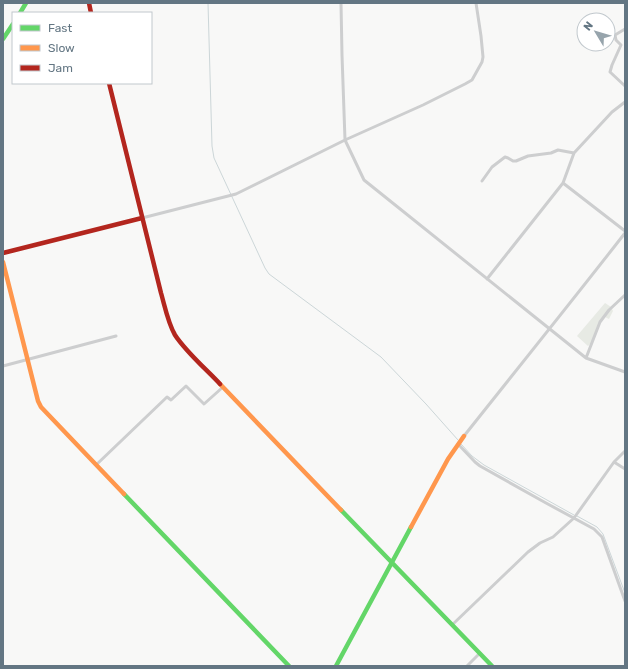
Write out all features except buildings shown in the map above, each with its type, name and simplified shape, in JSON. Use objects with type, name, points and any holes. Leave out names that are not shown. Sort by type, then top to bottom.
[{"type":"street","points":[[21,12],[26,3]]},
{"type":"street","points":[[341,3],[345,140],[364,180],[586,358],[625,372]]},
{"type":"street","points":[[3,253],[234,194],[465,84],[472,80],[482,62],[483,57],[476,3]]},
{"type":"street","points":[[3,39],[12,26]]},
{"type":"street","points":[[625,29],[615,35],[616,40],[621,45],[625,46]]},
{"type":"street","points":[[621,45],[610,72],[625,86]]},
{"type":"street","points":[[109,84],[166,311],[175,334],[186,348],[223,387],[492,666]]},
{"type":"street","points":[[487,279],[563,184],[574,153],[612,112],[625,102]]},
{"type":"street","points":[[482,182],[492,167],[505,157],[516,161],[528,156],[551,153],[558,150],[574,153]]},
{"type":"street","points":[[336,666],[458,444],[625,232],[563,184]]},
{"type":"street","points":[[3,262],[40,408],[288,666]]},
{"type":"street","points":[[586,358],[600,322],[609,310],[625,296]]},
{"type":"street","points":[[3,366],[116,336]]},
{"type":"street","points":[[96,465],[167,397],[170,400],[186,386],[204,404],[223,387]]},
{"type":"street","points":[[458,444],[480,466],[594,529],[602,537],[625,601]]},
{"type":"street","points":[[452,625],[528,552],[540,543],[554,537],[574,518],[614,462],[625,451]]},
{"type":"street","points":[[614,462],[625,469]]},
{"type":"street","points":[[467,666],[480,653]]},
{"type":"shaded area","points":[[605,303],[611,307],[613,311],[609,319],[605,317],[601,322],[593,341],[588,346],[577,336]]},
{"type":"waterway","points":[[208,3],[212,146],[214,158],[265,268],[269,274],[381,357],[458,440]]},
{"type":"waterway","points":[[461,444],[472,456],[484,465],[574,515]]},
{"type":"waterway","points":[[577,516],[597,527],[603,534],[625,593]]},
{"type":"traffic: fast","points":[[21,12],[26,3]]},
{"type":"traffic: fast","points":[[3,39],[12,26]]},
{"type":"traffic: fast","points":[[124,494],[289,666]]},
{"type":"traffic: fast","points":[[341,510],[492,666]]},
{"type":"traffic: fast","points":[[336,666],[411,527]]},
{"type":"traffic: slow","points":[[3,262],[38,401],[41,407],[124,494]]},
{"type":"traffic: slow","points":[[220,384],[341,510]]},
{"type":"traffic: slow","points":[[411,527],[448,459],[464,436]]},
{"type":"traffic: jam","points":[[89,3],[91,12]]},
{"type":"traffic: jam","points":[[109,84],[170,325],[175,335],[185,348],[220,384]]},
{"type":"traffic: jam","points":[[3,253],[142,218]]}]
